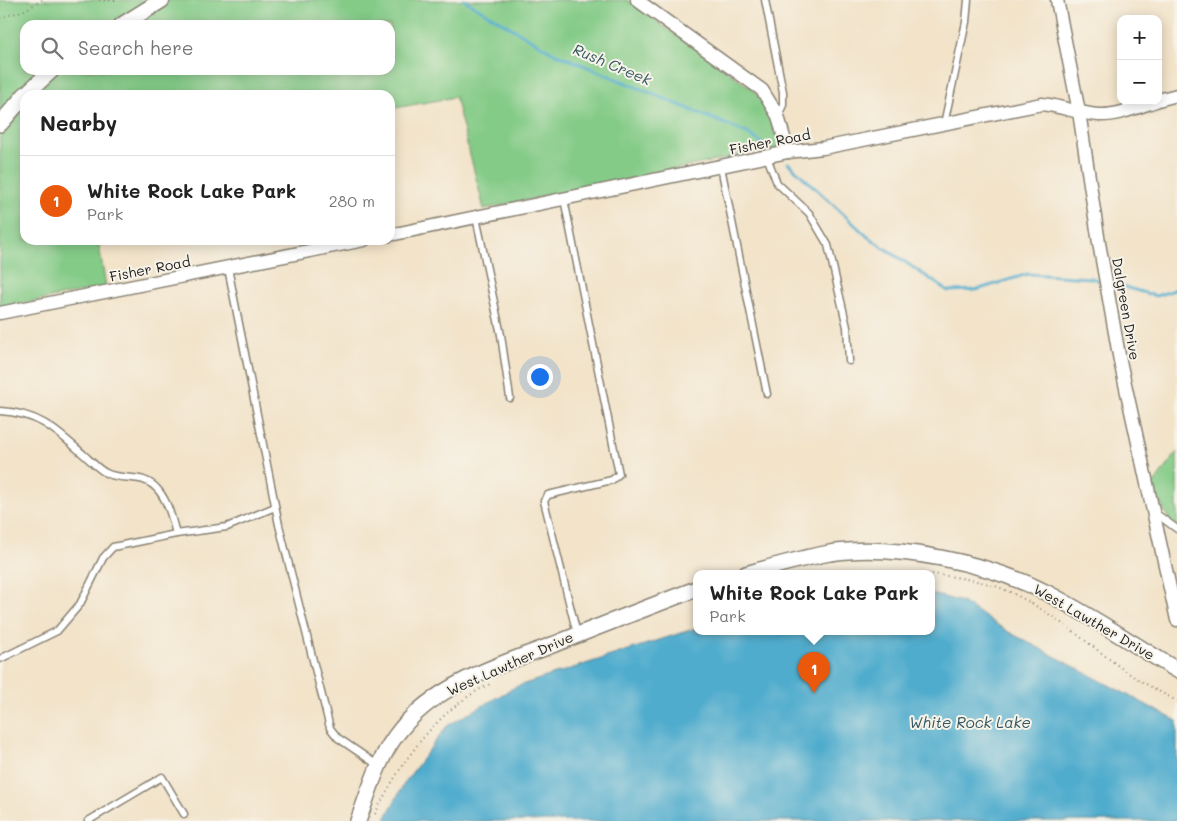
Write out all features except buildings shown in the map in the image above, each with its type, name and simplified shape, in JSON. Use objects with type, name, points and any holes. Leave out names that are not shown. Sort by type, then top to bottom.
[{"type":"street","points":[[130,20],[162,0]]},
{"type":"street","points":[[637,0],[647,4],[694,43],[754,82],[767,97],[778,116],[788,152]]},
{"type":"street","name":"Dalgreen Drive","points":[[1056,0],[1080,112],[1098,244],[1109,302],[1151,509],[1177,620]]},
{"type":"street","points":[[30,90],[47,75]]},
{"type":"street","name":"Fisher Road","points":[[1162,100],[1177,95]]},
{"type":"street","points":[[0,124],[20,101]]},
{"type":"street","name":"Fisher Road","points":[[395,233],[788,152],[823,148],[1042,104],[1063,106],[1080,112],[1099,115],[1112,114],[1143,105]]},
{"type":"street","name":"Fisher Road","points":[[0,313],[340,245]]},
{"type":"street","name":"West Lawther Drive","points":[[762,570],[832,553],[862,552],[913,555],[981,567],[1021,580],[1048,593],[1177,670]]},
{"type":"street","name":"West Lawther Drive","points":[[358,821],[379,766],[400,729],[416,712],[434,699],[454,687],[503,664],[693,590]]},
{"type":"lane","points":[[765,0],[783,92],[783,105],[778,116]]},
{"type":"lane","points":[[944,124],[966,22],[968,0]]},
{"type":"lane","points":[[767,157],[777,184],[809,214],[828,245],[847,327],[849,362]]},
{"type":"lane","points":[[721,167],[767,394]]},
{"type":"lane","points":[[564,199],[619,474],[612,480],[548,495],[544,501],[577,635]]},
{"type":"lane","points":[[476,217],[501,335],[510,398]]},
{"type":"lane","points":[[228,268],[275,507],[330,728],[338,738],[379,766]]},
{"type":"lane","points":[[0,411],[31,416],[50,425],[106,473],[140,478],[150,483],[159,491],[170,510],[176,534]]},
{"type":"lane","points":[[0,659],[57,631],[80,604],[103,558],[113,547],[227,526],[275,507]]},
{"type":"lane","points":[[1151,509],[1177,529]]},
{"type":"lane","points":[[88,821],[162,777],[184,814]]},
{"type":"path","points":[[0,18],[26,10],[42,0]]},
{"type":"path","points":[[99,0],[118,0]]},
{"type":"path","points":[[935,575],[986,584],[1030,602],[1076,631],[1127,672],[1177,701]]},
{"type":"path","points":[[371,821],[394,780],[440,718],[476,690],[492,683]]},
{"type":"green space","points":[[0,0],[627,0],[752,89],[770,111],[782,147],[484,209],[455,97],[395,108],[395,90],[20,90],[20,245],[99,245],[106,287],[0,308]]},
{"type":"green space","points":[[1177,452],[1177,527],[1170,522],[1152,486]]},
{"type":"water","name":"White Rock Lake","points":[[935,595],[962,602],[1007,631],[1177,721],[1177,821],[384,821],[405,782],[447,726],[515,687],[693,629],[693,635],[935,635]]},
{"type":"waterway","name":"Rush Creek","points":[[464,0],[554,53],[747,133],[769,148]]},
{"type":"waterway","points":[[788,163],[868,237],[948,291],[976,290],[1028,274],[1090,278],[1102,281]]},
{"type":"waterway","points":[[1110,283],[1156,296],[1177,289]]},
{"type":"place","name":"White Rock Lake Park","points":[[814,693]]}]
